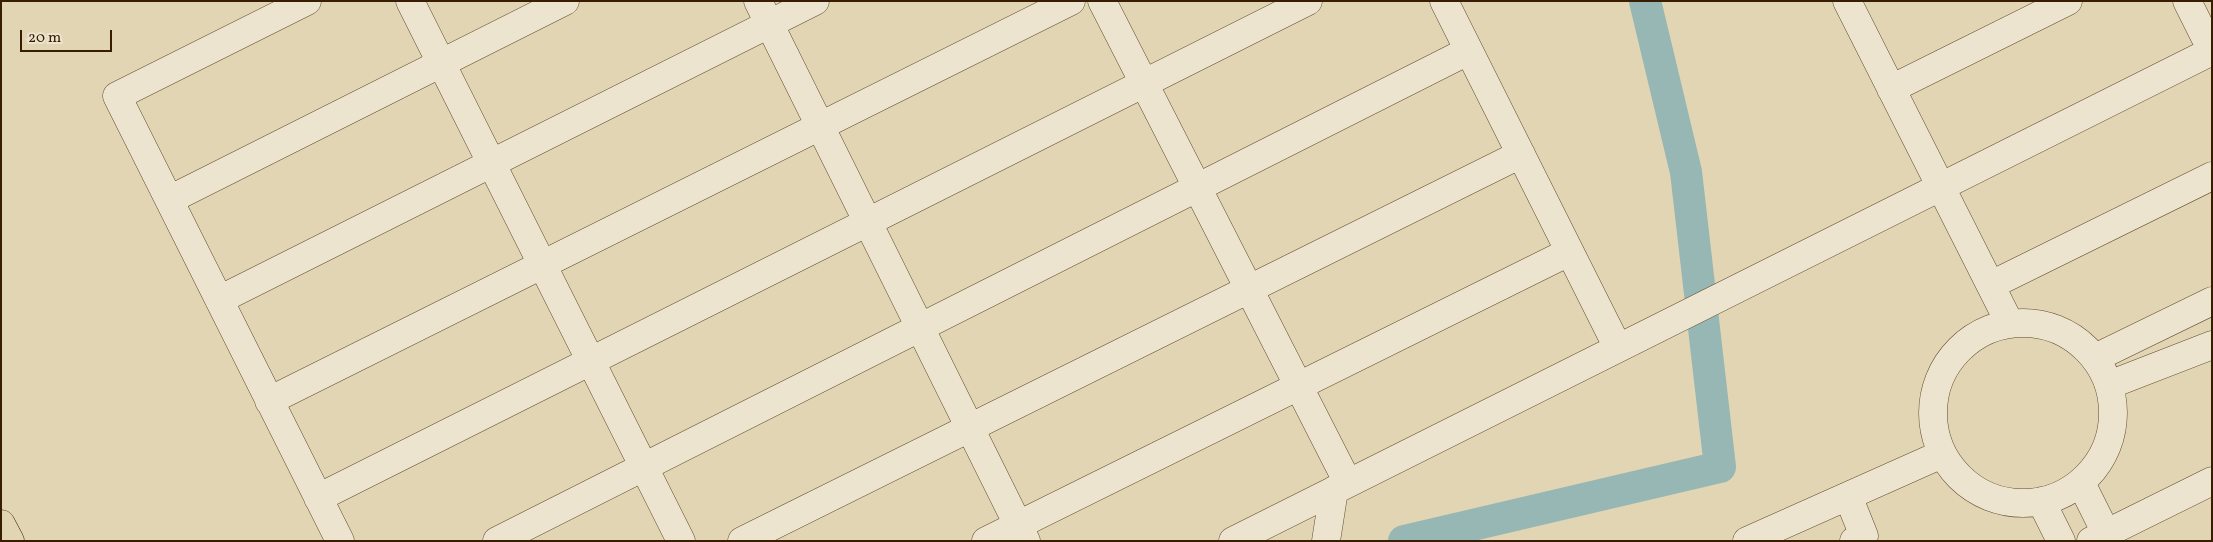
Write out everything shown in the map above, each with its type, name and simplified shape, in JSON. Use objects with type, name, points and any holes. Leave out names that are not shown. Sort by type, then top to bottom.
[{"type":"main road","points":[[1,524],[10,541]]},
{"type":"lane","points":[[307,1],[117,96],[340,541]]},
{"type":"lane","points":[[410,1],[681,541]]},
{"type":"lane","points":[[169,200],[565,1]]},
{"type":"lane","points":[[219,300],[491,164],[764,13],[815,1]]},
{"type":"lane","points":[[270,401],[1071,1]]},
{"type":"lane","points":[[1102,1],[1298,386],[1341,487],[1326,541]]},
{"type":"lane","points":[[318,498],[1308,1]]},
{"type":"lane","points":[[1444,1],[1618,348]]},
{"type":"lane","points":[[1846,1],[2010,324]]},
{"type":"lane","points":[[1891,90],[2068,1]]},
{"type":"lane","points":[[1233,541],[2212,51],[2187,1]]},
{"type":"lane","points":[[764,13],[1022,533]]},
{"type":"lane","points":[[497,541],[1468,51]]},
{"type":"lane","points":[[742,541],[1521,154]]},
{"type":"lane","points":[[1991,285],[2212,176]]},
{"type":"lane","points":[[986,541],[1022,533],[1298,386],[1569,252]]},
{"type":"lane","points":[[2094,358],[2212,301]]},
{"type":"lane","points":[[2010,324],[2042,325],[2071,337],[2094,358],[2109,385],[2114,412],[2110,438],[2099,463],[2081,483],[2063,495],[2041,501],[2012,502],[1984,494],[1960,478],[1942,454],[1934,427],[1934,398],[1943,372],[1960,349],[1983,332],[2010,324]]},
{"type":"lane","points":[[2109,385],[2212,345]]},
{"type":"lane","points":[[1747,541],[1942,454]]},
{"type":"lane","points":[[2081,483],[2102,538],[2212,481]]},
{"type":"lane","points":[[1848,496],[1864,536],[1854,541]]},
{"type":"lane","points":[[2041,501],[2061,541]]},
{"type":"waterway","points":[[1404,541],[1720,467],[1686,172],[1645,1]]}]
